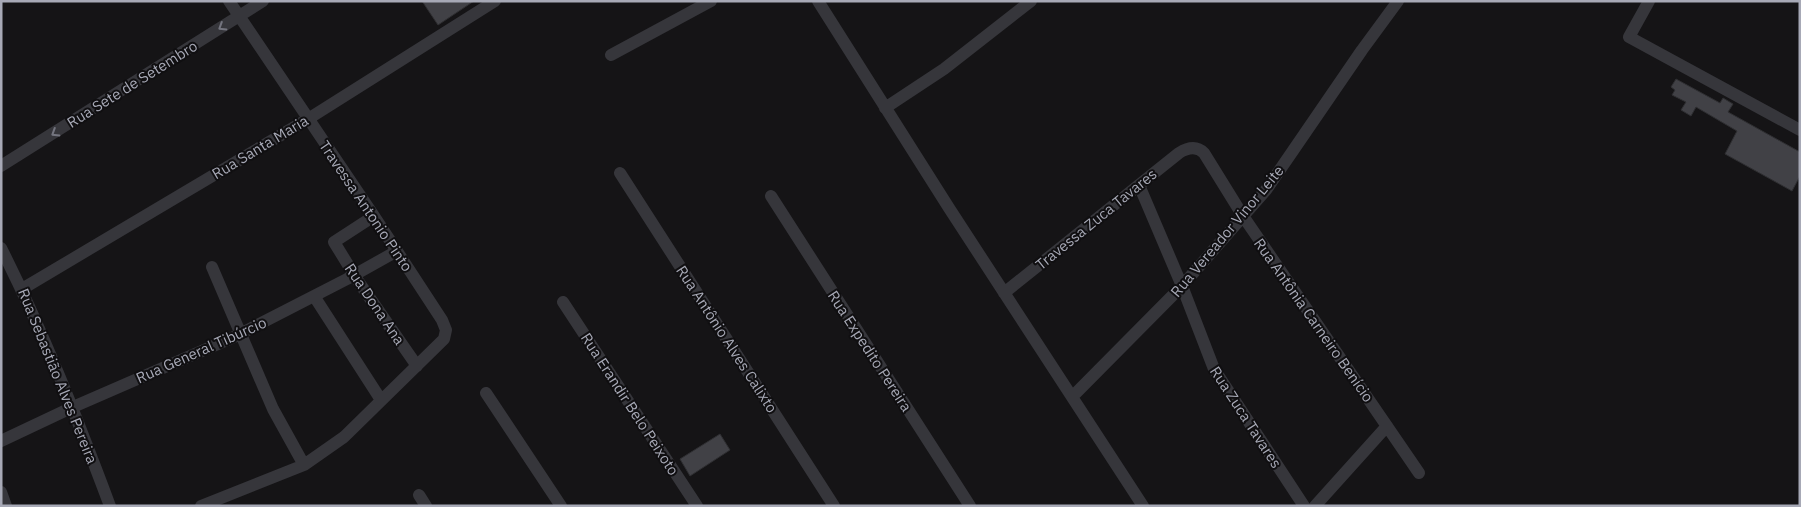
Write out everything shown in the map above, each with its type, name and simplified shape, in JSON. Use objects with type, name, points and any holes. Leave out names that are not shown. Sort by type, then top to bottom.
[{"type":"street","name":"Travessa Antonio Pinto","points":[[230,1],[445,326],[444,338],[417,366]]},
{"type":"street","name":"Rua Sete de Setembro","points":[[1,166],[263,1]]},
{"type":"street","name":"Rua Santa Maria","points":[[22,289],[308,119],[495,1]]},
{"type":"street","points":[[611,54],[691,6],[711,1]]},
{"type":"street","points":[[818,1],[1004,293],[1143,506]]},
{"type":"street","points":[[885,108],[944,69],[1031,1]]},
{"type":"street","name":"Rua Vereador Vinor Leite","points":[[1072,398],[1182,286],[1266,190],[1398,1]]},
{"type":"street","points":[[1645,3],[1629,37],[1800,130]]},
{"type":"street","name":"Rua Antônia Carneiro Benício","points":[[1190,148],[1198,149],[1204,153],[1243,216],[1419,473]]},
{"type":"street","name":"Travessa Zuca Tavares","points":[[1004,293],[1179,153],[1190,148]]},
{"type":"street","name":"Rua Antônio Alves Calixto","points":[[620,173],[834,506]]},
{"type":"street","name":"Rua Zuca Tavares","points":[[1140,185],[1214,369],[1304,506]]},
{"type":"street","name":"Rua Expedito Pereira","points":[[771,196],[970,506]]},
{"type":"street","name":"Rua Dona Ana","points":[[374,216],[334,242],[417,366]]},
{"type":"street","name":"Rua Sebastião Alves Pereira","points":[[1,248],[22,289],[73,407],[110,506]]},
{"type":"street","name":"Rua General Tibúrcio","points":[[1,441],[73,407],[240,334],[355,275],[397,251]]},
{"type":"street","points":[[212,266],[273,409],[304,465]]},
{"type":"street","points":[[314,296],[381,400]]},
{"type":"street","name":"Rua Erandir Belo Peixoto","points":[[563,302],[696,506]]},
{"type":"street","points":[[201,506],[304,465],[344,437],[417,366]]},
{"type":"street","points":[[486,392],[561,506]]},
{"type":"street","points":[[1315,506],[1387,426]]},
{"type":"street","points":[[1,492],[6,506]]},
{"type":"building","points":[[422,1],[474,1],[438,25]]},
{"type":"building","points":[[1676,79],[1720,103],[1723,98],[1733,104],[1728,112],[1800,152],[1800,176],[1792,191],[1725,154],[1737,131],[1696,107],[1691,116],[1681,110],[1686,102],[1672,95],[1675,90],[1671,87]]},
{"type":"building","points":[[720,434],[730,450],[690,476],[680,459]]}]
